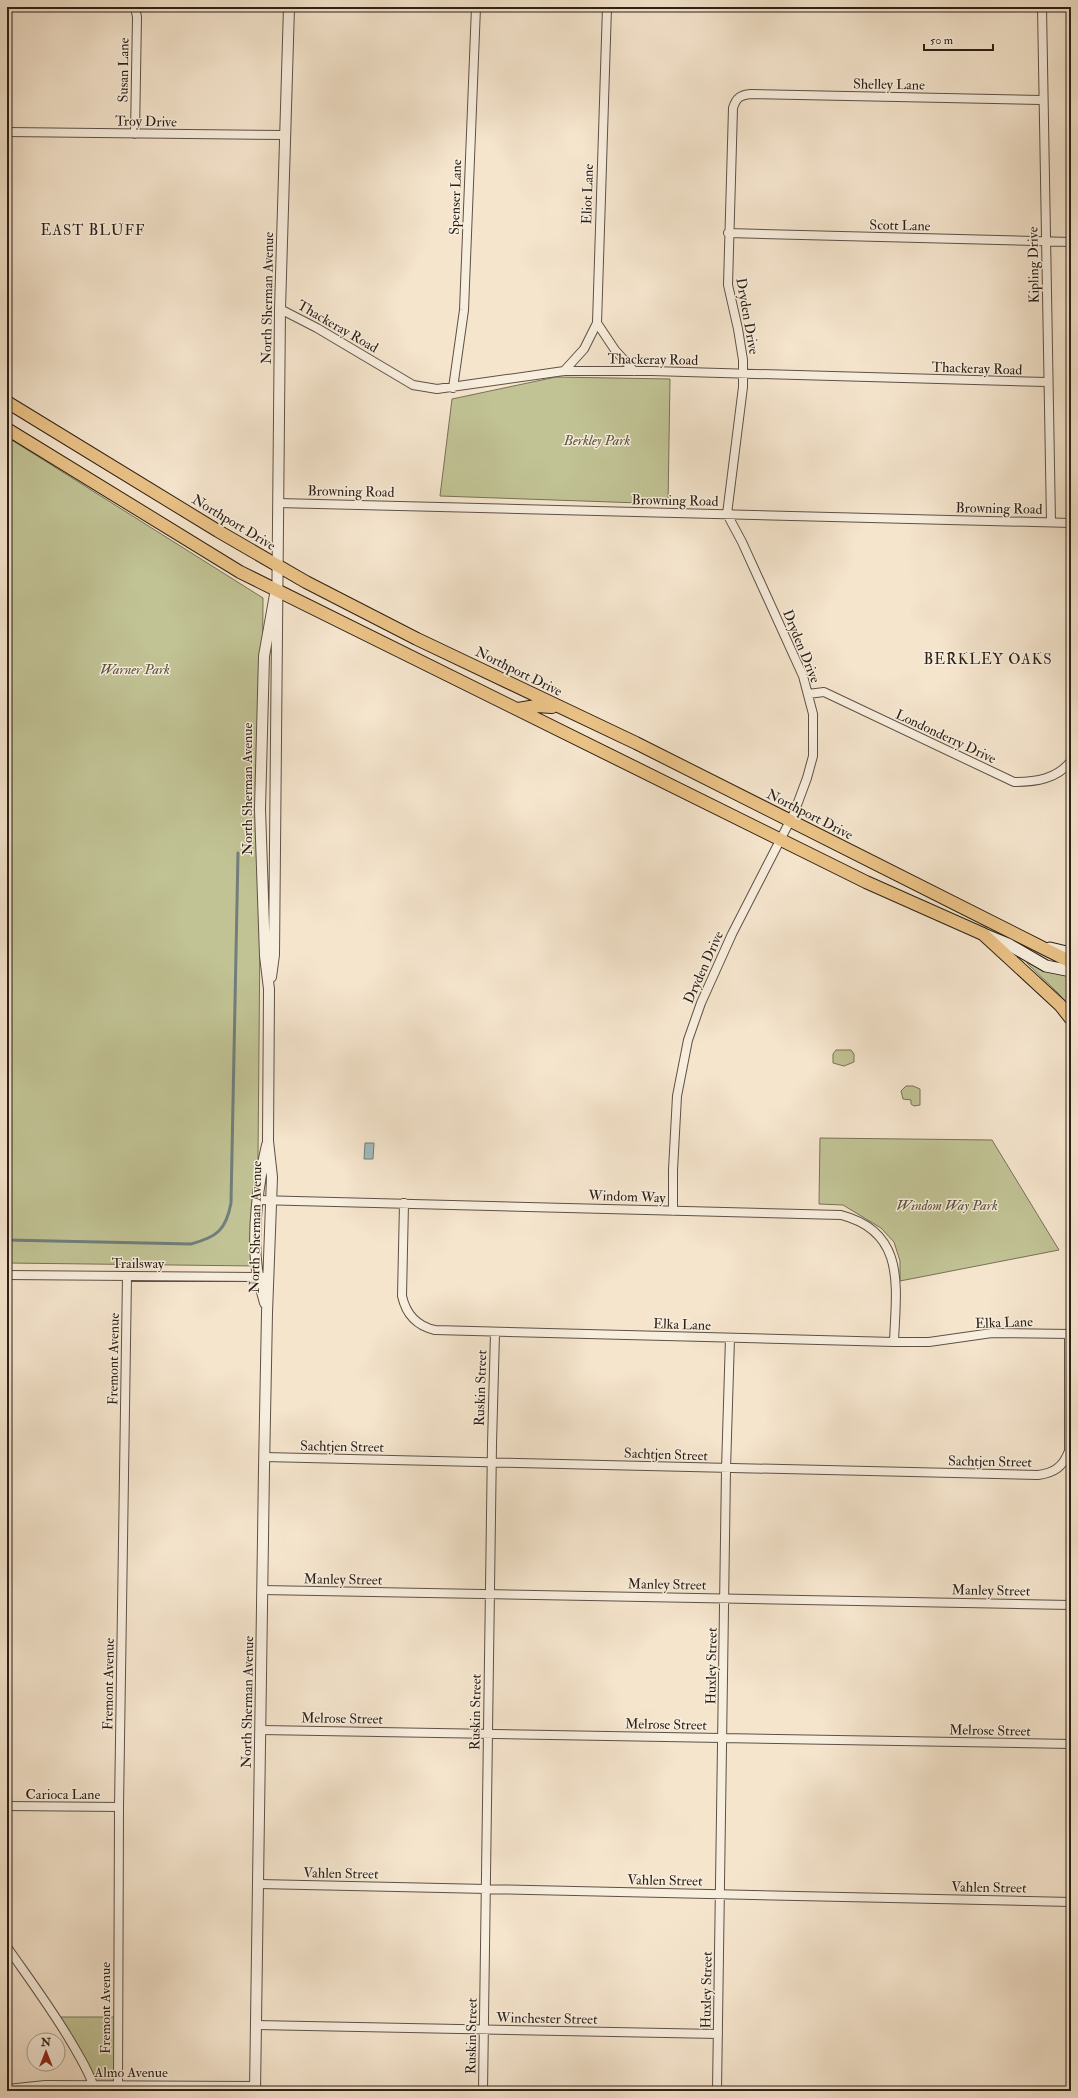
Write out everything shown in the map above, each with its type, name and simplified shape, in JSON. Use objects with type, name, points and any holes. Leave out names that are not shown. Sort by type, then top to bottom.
[{"type":"main road","name":"Northport Drive","points":[[7,402],[306,582],[417,639],[560,707],[789,820],[1071,962]]},
{"type":"main road","points":[[7,430],[217,558],[276,589],[866,882],[1008,944],[1046,966],[1071,971]]},
{"type":"main road","points":[[518,710],[536,706],[560,707]]},
{"type":"main road","points":[[983,934],[1060,1005],[1071,1019]]},
{"type":"main road","points":[[1033,942],[1071,953]]},
{"type":"street","name":"Susan Lane","points":[[135,7],[135,134]]},
{"type":"street","name":"North Sherman Avenue","points":[[269,989],[274,955],[277,826],[276,589],[280,309],[289,7]]},
{"type":"street","name":"Spenser Lane","points":[[453,388],[464,310],[476,7]]},
{"type":"street","name":"Eliot Lane","points":[[564,371],[584,349],[597,323],[607,7]]},
{"type":"street","name":"Kipling Drive","points":[[1042,7],[1042,100],[1051,522]]},
{"type":"street","name":"Shelley Lane","points":[[736,99],[742,95],[750,94],[1042,100]]},
{"type":"street","name":"Dryden Drive","points":[[673,1211],[673,1170],[677,1096],[688,1040],[700,1003],[732,934],[789,820],[807,778],[813,756],[813,714],[803,676],[728,514],[743,373],[743,360],[738,329],[728,285],[728,233],[733,108],[736,99]]},
{"type":"street","name":"Troy Drive","points":[[7,132],[285,135]]},
{"type":"street","name":"Scott Lane","points":[[728,233],[1071,242]]},
{"type":"street","name":"Thackeray Road","points":[[280,309],[317,328],[413,385],[430,389],[453,388],[564,371],[743,373],[1047,382]]},
{"type":"street","points":[[597,323],[615,350],[634,371]]},
{"type":"street","name":"Browning Road","points":[[278,503],[1071,523]]},
{"type":"street","name":"North Sherman Avenue","points":[[255,2088],[264,1457],[267,1313],[270,1277],[272,1200],[272,1162],[268,1141],[269,989],[265,956],[260,842],[260,751],[265,646],[276,589]]},
{"type":"street","name":"Londonderry Drive","points":[[808,694],[824,692],[1014,782],[1029,782],[1047,778],[1065,768],[1071,761]]},
{"type":"street","name":"North Sherman Avenue","points":[[267,1313],[258,1277],[256,1254],[257,1200],[263,1161],[268,1141]]},
{"type":"street","name":"Windom Way","points":[[257,1200],[841,1214],[860,1221],[876,1232],[886,1243],[896,1277],[894,1342]]},
{"type":"street","name":"Elka Lane","points":[[404,1203],[402,1296],[407,1312],[415,1321],[427,1328],[459,1332],[894,1342],[929,1342],[992,1333],[1070,1334]]},
{"type":"street","name":"Trailsway","points":[[7,1275],[270,1277]]},
{"type":"street","name":"Fremont Avenue","points":[[118,2088],[119,1807],[127,1276]]},
{"type":"street","name":"Ruskin Street","points":[[483,2091],[487,1734],[495,1333]]},
{"type":"street","name":"Sachtjen Street","points":[[264,1457],[726,1469],[1050,1474],[1064,1463],[1069,1451],[1070,1334]]},
{"type":"street","name":"Huxley Street","points":[[717,2091],[724,1738],[726,1469],[730,1338]]},
{"type":"street","name":"Manley Street","points":[[262,1590],[1071,1605]]},
{"type":"street","name":"Melrose Street","points":[[261,1730],[1071,1744]]},
{"type":"street","name":"Carioca Lane","points":[[7,1806],[119,1807]]},
{"type":"street","name":"Vahlen Street","points":[[259,1884],[1071,1902]]},
{"type":"street","points":[[7,1947],[66,2033],[90,2074],[94,2088]]},
{"type":"street","name":"Winchester Street","points":[[256,2025],[718,2034]]},
{"type":"street","name":"Almo Avenue","points":[[7,2089],[46,2085],[94,2088],[255,2088]]},
{"type":"green space","name":"Berkley Park","points":[[556,377],[670,379],[668,504],[440,496],[452,399]]},
{"type":"green space","name":"Warner Park","points":[[7,437],[263,598],[257,1266],[7,1263]]},
{"type":"green space","points":[[1028,961],[1071,975],[1071,1009],[1059,994],[1027,963]]},
{"type":"green space","points":[[836,1050],[851,1050],[854,1054],[854,1062],[844,1066],[833,1063],[833,1054]]},
{"type":"green space","points":[[906,1086],[913,1086],[920,1089],[920,1105],[914,1106],[911,1104],[911,1100],[903,1099],[901,1091]]},
{"type":"green space","name":"Windom Way Park","points":[[820,1138],[992,1140],[1059,1250],[900,1281],[900,1261],[894,1242],[881,1228],[843,1205],[819,1204]]},
{"type":"green space","points":[[55,2017],[118,2017],[116,2091],[97,2091],[66,2036],[66,2032],[64,2032]]},
{"type":"water","points":[[365,1143],[374,1143],[373,1159],[364,1159]]},
{"type":"waterway","points":[[7,1240],[191,1244],[214,1235],[223,1226],[231,1203],[238,853]]},
{"type":"district","name":"EAST BLUFF","points":[[93,230]]},
{"type":"district","name":"BERKLEY OAKS","points":[[988,659]]}]
